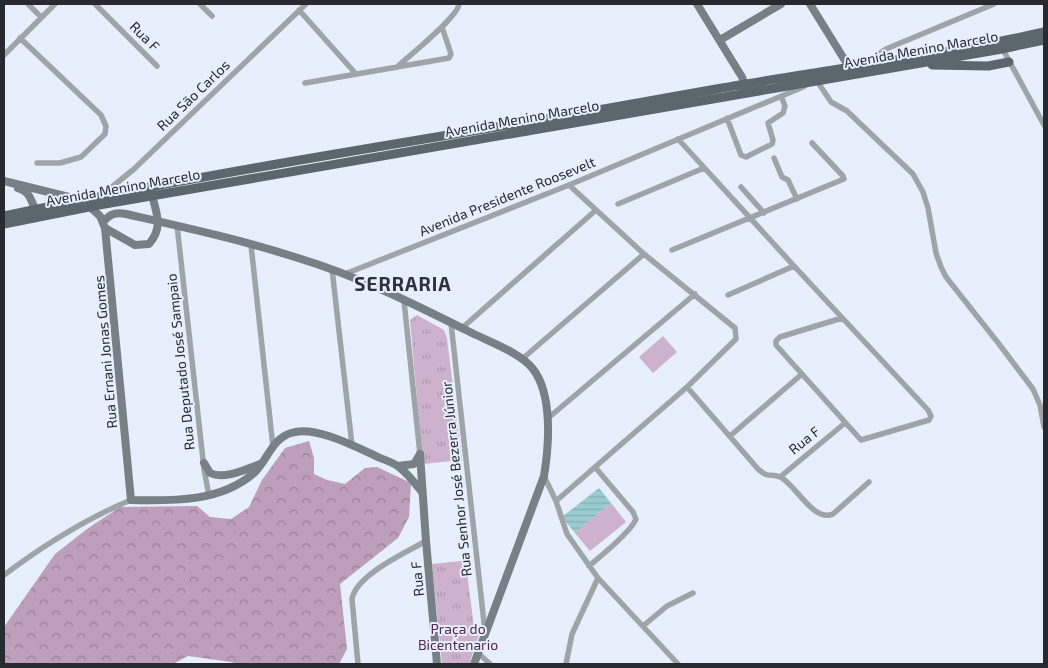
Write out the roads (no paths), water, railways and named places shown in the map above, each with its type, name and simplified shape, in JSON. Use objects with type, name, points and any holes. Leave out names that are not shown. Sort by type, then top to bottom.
[{"type":"main road","name":"Avenida Menino Marcelo","points":[[4,216],[90,207],[747,94],[915,64],[1000,46],[1044,32]]},
{"type":"main road","name":"Avenida Menino Marcelo","points":[[4,224],[37,212],[81,200],[150,186],[848,67],[1044,40]]},
{"type":"main road","points":[[915,64],[988,66],[1008,62]]},
{"type":"street","points":[[28,4],[41,17]]},
{"type":"street","points":[[4,55],[55,4]]},
{"type":"street","name":"Rua F","points":[[95,4],[157,66]]},
{"type":"street","points":[[200,4],[212,16]]},
{"type":"street","name":"Rua São Carlos","points":[[102,195],[134,169],[306,4]]},
{"type":"street","points":[[395,69],[442,27],[457,10],[459,4]]},
{"type":"street","points":[[697,4],[745,84],[747,94]]},
{"type":"street","points":[[720,40],[781,4]]},
{"type":"street","points":[[810,4],[848,67]]},
{"type":"street","points":[[874,64],[879,54],[886,49],[978,7],[994,4]]},
{"type":"street","points":[[299,10],[356,74]]},
{"type":"street","points":[[305,84],[395,69],[450,57],[451,54],[442,27]]},
{"type":"street","points":[[20,38],[101,115],[106,126],[105,134],[81,157],[60,163],[37,162]]},
{"type":"street","points":[[1000,46],[1008,62],[1029,93],[1044,126]]},
{"type":"street","points":[[812,82],[831,102],[846,111],[913,174],[923,192],[928,208],[940,267],[1033,389],[1040,405],[1044,427]]},
{"type":"street","name":"Avenida Presidente Roosevelt","points":[[345,274],[569,185],[678,138],[803,88],[812,82]]},
{"type":"street","points":[[727,118],[741,155],[746,157],[772,144],[773,140],[768,123],[784,113],[784,106],[780,96]]},
{"type":"street","points":[[678,138],[923,405],[931,416],[926,422],[861,440],[776,345],[776,341],[780,337],[842,318]]},
{"type":"street","points":[[672,250],[844,179],[812,143]]},
{"type":"street","points":[[774,158],[782,177],[788,180],[797,199]]},
{"type":"street","points":[[618,204],[704,168]]},
{"type":"street","points":[[4,181],[81,200]]},
{"type":"street","points":[[4,185],[25,190],[37,212]]},
{"type":"street","points":[[556,502],[687,387],[736,339],[735,328],[644,254],[569,185]]},
{"type":"street","points":[[90,207],[104,225],[135,245],[144,246],[156,234],[159,221],[150,186]]},
{"type":"street","points":[[741,187],[764,213]]},
{"type":"street","points":[[462,328],[596,210]]},
{"type":"street","points":[[104,225],[110,214],[118,213],[177,225],[299,258],[345,274],[462,328],[522,359],[533,368],[539,379],[545,399],[548,445],[544,476],[474,664]]},
{"type":"street","name":"Rua Ernani Jonas Gomes","points":[[104,225],[132,500]]},
{"type":"street","name":"Rua Deputado José Sampaio","points":[[177,225],[209,496]]},
{"type":"street","points":[[251,245],[273,447]]},
{"type":"street","points":[[522,359],[644,254]]},
{"type":"street","points":[[728,296],[794,266]]},
{"type":"street","points":[[332,269],[352,445]]},
{"type":"street","points":[[547,419],[695,294]]},
{"type":"street","points":[[398,466],[414,464],[420,454],[404,301]]},
{"type":"street","name":"Rua Senhor José Bezerra Júnior","points":[[451,323],[485,632]]},
{"type":"street","points":[[730,436],[802,374]]},
{"type":"street","points":[[687,387],[762,473],[780,477],[818,513],[826,516],[833,514],[869,482]]},
{"type":"street","name":"Rua F","points":[[780,477],[845,423]]},
{"type":"street","points":[[4,574],[41,547],[99,514],[132,500],[170,500],[209,496],[234,486],[255,471],[273,447],[287,435],[304,431],[352,445],[398,466],[422,492]]},
{"type":"street","name":"Rua F","points":[[420,454],[437,664]]},
{"type":"street","points":[[204,464],[210,473],[218,476],[262,463]]},
{"type":"street","points":[[589,566],[635,523],[636,519],[633,512],[595,467]]},
{"type":"street","points":[[544,476],[556,502],[567,534],[589,566],[678,664]]},
{"type":"street","points":[[358,664],[353,592],[365,577],[426,540]]},
{"type":"street","points":[[566,664],[572,634],[598,578]]},
{"type":"street","points":[[643,626],[667,606],[693,593]]},
{"type":"street","points":[[478,653],[490,664]]},
{"type":"district","name":"SERRARIA","points":[[403,283]]},
{"type":"park label","name":"Praça do Bicentenario","points":[[458,636]]}]
